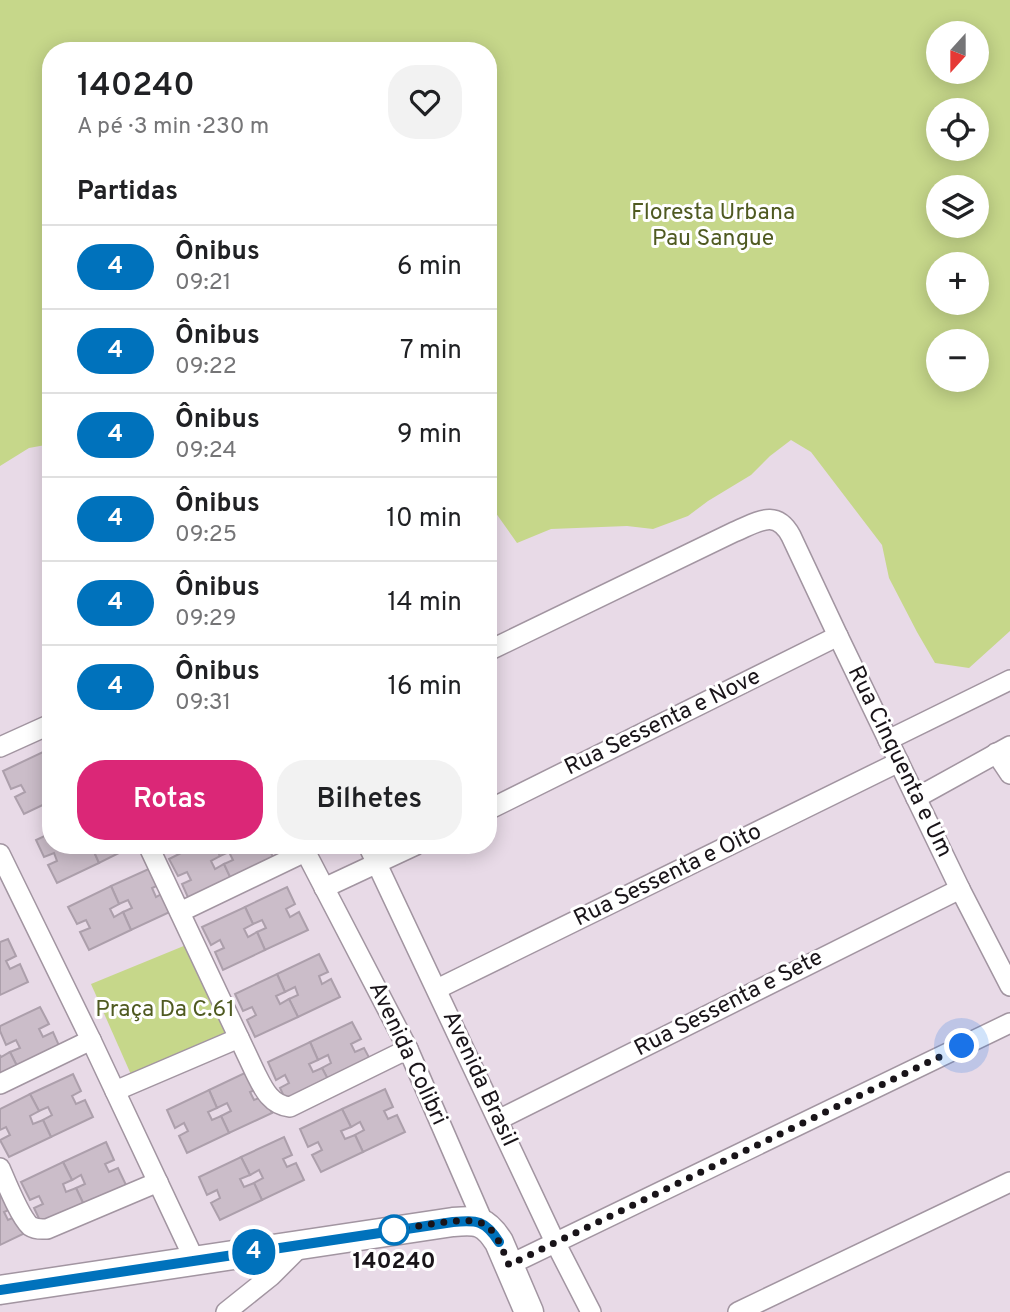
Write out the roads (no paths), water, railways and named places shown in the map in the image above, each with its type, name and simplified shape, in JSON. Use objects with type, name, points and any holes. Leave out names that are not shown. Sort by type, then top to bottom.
[{"type":"main road","points":[[0,1290],[472,1220],[498,1243]]},
{"type":"main road","name":"Avenida Colibri","points":[[498,1243],[529,1312]]},
{"type":"street","name":"Rua Cinquenta e Um","points":[[497,647],[757,522],[769,518],[780,521],[791,536],[960,889],[1010,986]]},
{"type":"street","name":"Rua Sessenta e Nove","points":[[497,806],[838,636]]},
{"type":"street","points":[[888,740],[1010,680]]},
{"type":"street","points":[[0,747],[42,728]]},
{"type":"street","points":[[916,798],[1003,750],[1010,774]]},
{"type":"street","name":"Rua Sessenta e Oito","points":[[437,989],[899,762]]},
{"type":"street","points":[[0,854],[195,1261]]},
{"type":"street","points":[[152,854],[265,1093],[276,1102],[290,1107],[408,1049]]},
{"type":"street","points":[[180,912],[291,854]]},
{"type":"street","name":"Avenida Colibri","points":[[306,854],[408,1049],[498,1243]]},
{"type":"street","name":"Avenida Brasil","points":[[372,854],[555,1242],[591,1312]]},
{"type":"street","points":[[324,888],[398,854]]},
{"type":"street","name":"Rua Sessenta e Sete","points":[[498,1120],[960,889]]},
{"type":"street","points":[[498,1243],[555,1242],[1010,1023]]},
{"type":"street","points":[[115,1091],[239,1038]]},
{"type":"street","points":[[0,1084],[91,1040]]},
{"type":"street","points":[[0,1168],[25,1219],[31,1227],[38,1229],[55,1226],[158,1182]]},
{"type":"street","points":[[738,1312],[1010,1182]]},
{"type":"street","points":[[226,1312],[271,1276],[303,1244]]},
{"type":"place","name":"140240","points":[[394,1230]]},
{"type":"park label","name":"Floresta Urbana Pau Sangue","points":[[713,226]]},
{"type":"park label","name":"Praça Da C.61","points":[[165,1010]]}]
